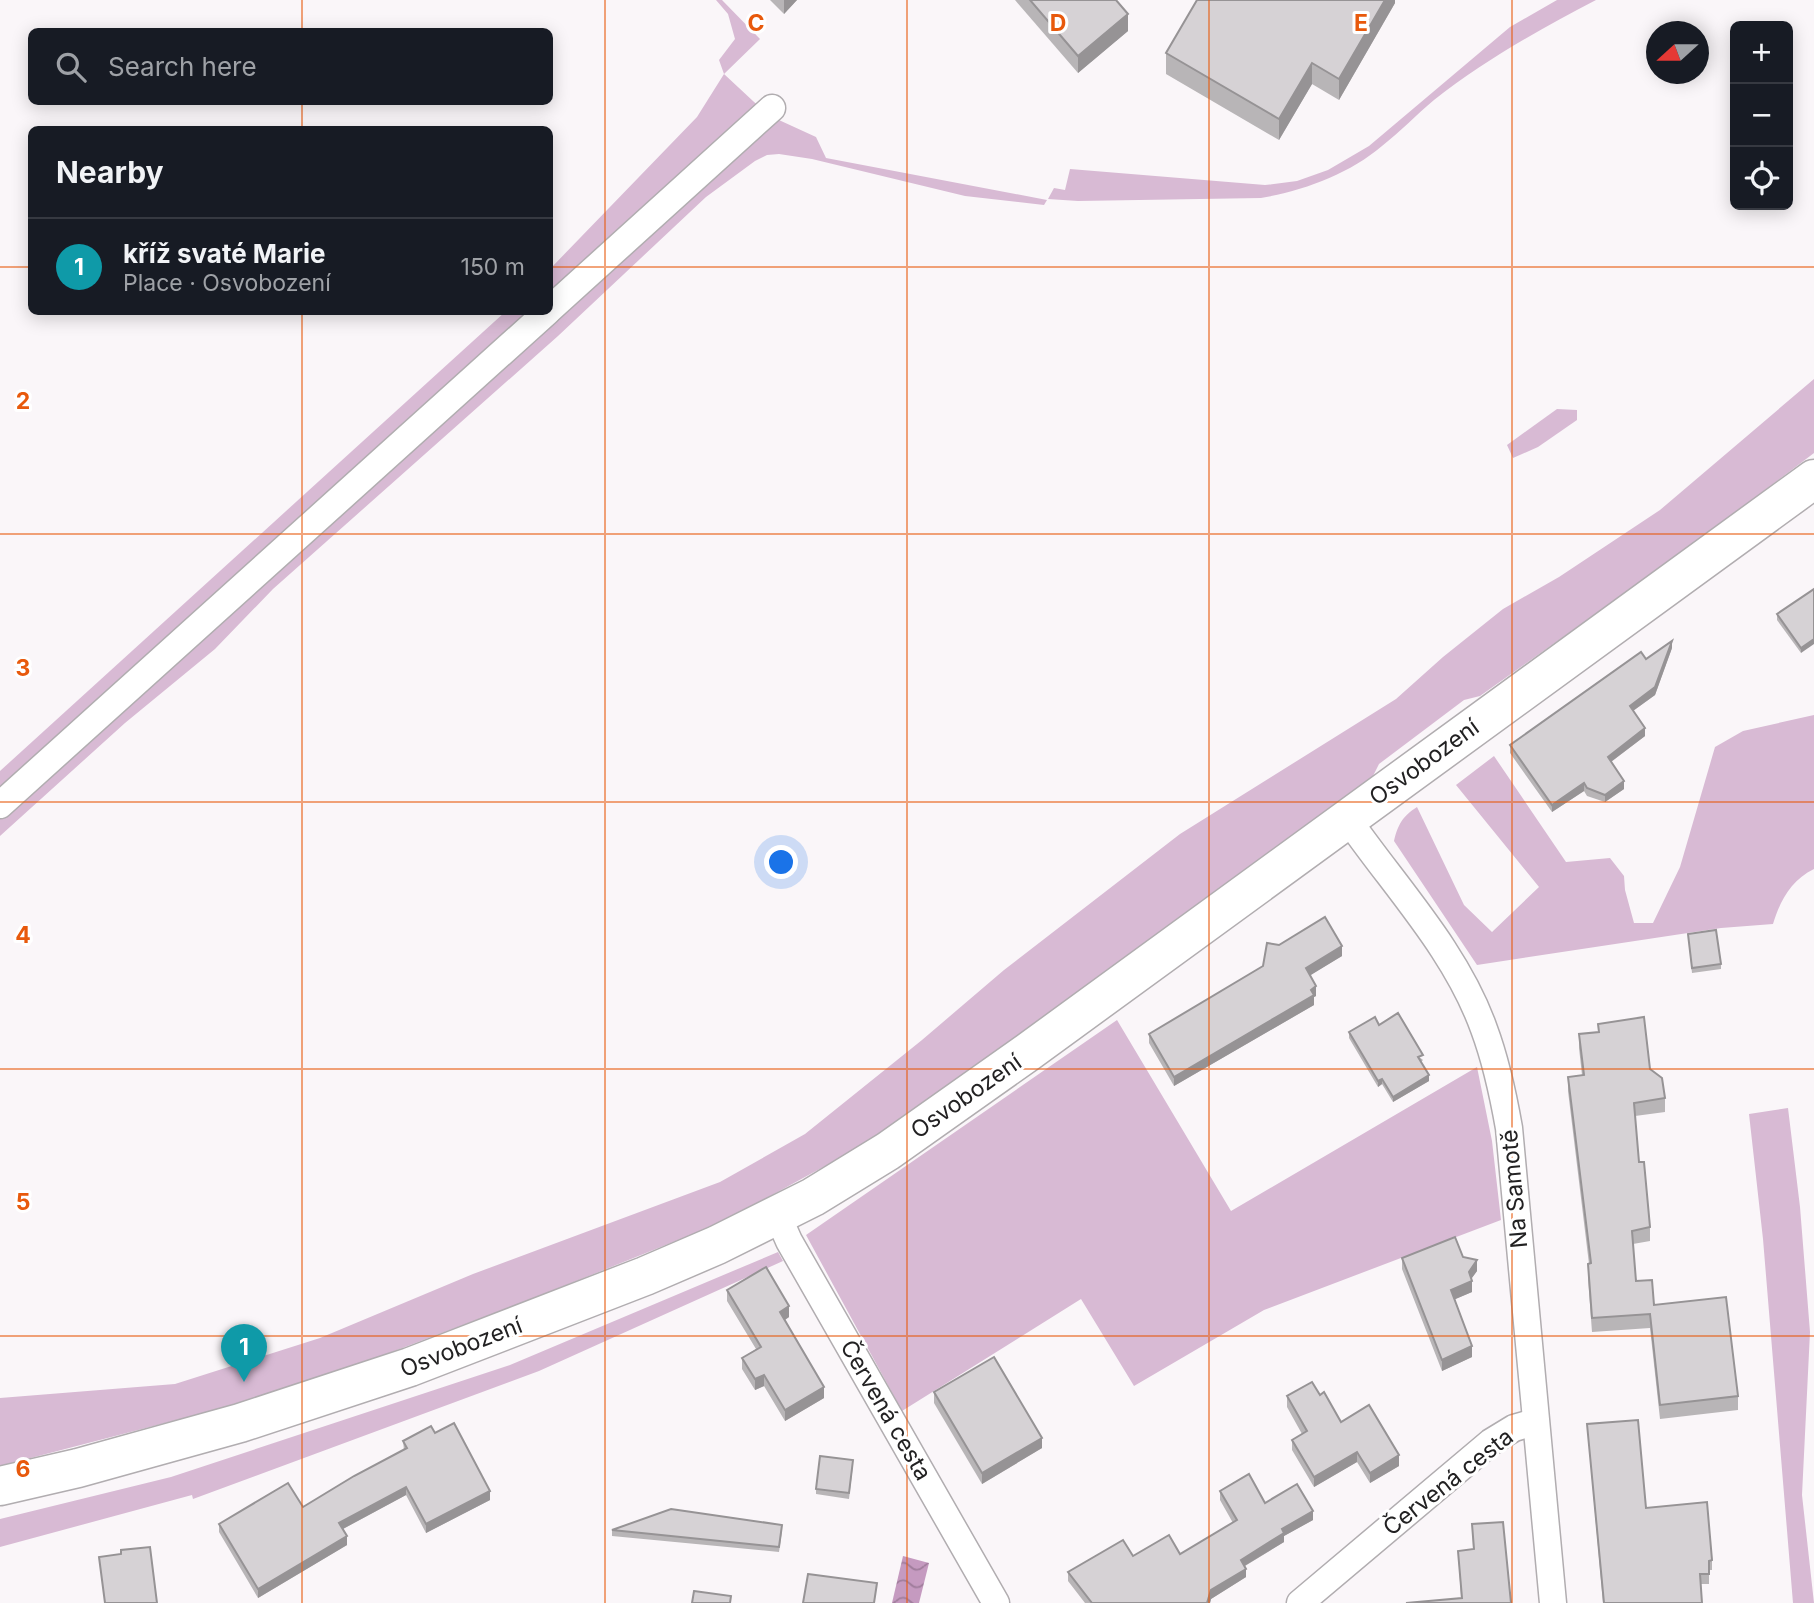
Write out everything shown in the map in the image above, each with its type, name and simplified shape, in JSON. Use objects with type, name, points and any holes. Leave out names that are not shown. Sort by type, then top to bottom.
[{"type":"main road","name":"Osvobození","points":[[0,1486],[91,1465],[327,1396],[634,1280],[778,1216],[853,1173],[921,1128],[1814,479]]},
{"type":"street","points":[[553,305],[772,108]]},
{"type":"street","points":[[0,805],[542,315]]},
{"type":"street","name":"Na Samotě","points":[[1347,818],[1446,955],[1468,992],[1485,1029],[1502,1088],[1509,1128],[1553,1603]]},
{"type":"street","name":"Červená cesta","points":[[778,1216],[796,1253],[996,1603]]},
{"type":"street","name":"Červená cesta","points":[[1300,1603],[1491,1442],[1514,1428],[1535,1422]]},
{"type":"shaded area","points":[[716,0],[722,0],[760,39],[724,74],[719,60],[735,39],[728,14]]},
{"type":"shaded area","points":[[1557,0],[1596,0],[1492,59],[1434,100],[1369,156],[1325,180],[1261,198],[1078,201],[1048,199],[1054,188],[1065,190],[1070,169],[1265,185],[1297,181],[1328,170],[1369,146],[1510,27]]},
{"type":"shaded area","points":[[724,74],[768,115],[816,137],[826,158],[1047,200],[1044,205],[965,196],[812,159],[779,154],[767,155],[755,161],[706,197],[558,336],[273,589],[215,649],[125,723],[0,836],[0,771],[502,315],[553,315],[553,266],[697,117]]},
{"type":"shaded area","points":[[1814,379],[1814,453],[1691,546],[1480,696],[1464,700],[1379,764],[1371,780],[921,1106],[847,1154],[723,1222],[344,1370],[211,1411],[0,1466],[0,1398],[175,1384],[320,1338],[473,1274],[720,1182],[805,1134],[1004,970],[1180,834],[1396,699],[1503,609],[1559,577],[1660,510]]},
{"type":"shaded area","points":[[1557,409],[1577,410],[1577,420],[1538,447],[1513,458],[1507,445]]},
{"type":"shaded area","points":[[1814,715],[1814,869],[1793,885],[1779,907],[1773,924],[1721,928],[1477,965],[1394,841],[1402,821],[1417,807],[1464,905],[1492,932],[1539,887],[1456,785],[1494,756],[1566,862],[1610,858],[1624,876],[1634,923],[1653,923],[1680,867],[1715,747],[1743,731]]},
{"type":"shaded area","points":[[1117,1020],[1231,1211],[1477,1067],[1492,1141],[1501,1220],[1264,1310],[1134,1386],[1081,1299],[902,1411],[806,1235]]},
{"type":"shaded area","points":[[1788,1108],[1800,1207],[1810,1332],[1802,1495],[1814,1603],[1793,1603],[1763,1239],[1749,1114]]},
{"type":"shaded area","points":[[778,1252],[783,1261],[539,1371],[193,1499],[192,1495],[0,1547],[0,1519],[171,1477],[510,1365]]},
{"type":"water","points":[[903,1556],[929,1563],[919,1603],[892,1603]]},
{"type":"building","points":[[1030,0],[1116,0],[1128,14],[1078,56]]},
{"type":"building","points":[[1197,0],[1385,0],[1339,79],[1312,63],[1279,119],[1166,53]]},
{"type":"building","points":[[1814,589],[1814,639],[1801,648],[1777,614]]},
{"type":"building","points":[[1672,641],[1655,687],[1630,706],[1645,728],[1608,757],[1624,781],[1605,795],[1587,788],[1584,783],[1552,805],[1510,745],[1641,652],[1646,659]]},
{"type":"building","points":[[1325,917],[1342,946],[1306,968],[1316,986],[1311,990],[1314,995],[1174,1077],[1149,1034],[1263,966],[1267,943],[1279,945]]},
{"type":"building","points":[[1716,930],[1721,964],[1692,968],[1688,934]]},
{"type":"building","points":[[1398,1013],[1423,1055],[1418,1057],[1429,1075],[1393,1097],[1382,1079],[1378,1081],[1349,1032],[1375,1017],[1379,1025]]},
{"type":"building","points":[[1644,1017],[1650,1069],[1662,1078],[1665,1098],[1634,1103],[1639,1162],[1644,1162],[1650,1227],[1632,1231],[1636,1281],[1652,1280],[1654,1305],[1726,1297],[1738,1396],[1660,1405],[1650,1314],[1592,1318],[1588,1264],[1591,1263],[1568,1077],[1584,1075],[1579,1034],[1599,1032],[1598,1024]]},
{"type":"building","points":[[1455,1237],[1463,1257],[1477,1260],[1469,1272],[1472,1281],[1451,1290],[1472,1346],[1442,1360],[1402,1258]]},
{"type":"building","points":[[766,1267],[789,1306],[780,1312],[824,1387],[785,1410],[764,1375],[755,1379],[742,1358],[761,1347],[727,1290]]},
{"type":"building","points":[[994,1357],[1042,1438],[982,1473],[934,1392]]},
{"type":"building","points":[[1312,1382],[1320,1395],[1324,1392],[1341,1422],[1369,1405],[1399,1455],[1370,1473],[1357,1452],[1314,1477],[1292,1440],[1307,1431],[1287,1396]]},
{"type":"building","points":[[1638,1420],[1646,1508],[1707,1502],[1712,1560],[1709,1561],[1709,1574],[1700,1574],[1702,1603],[1604,1603],[1587,1424]]},
{"type":"building","points":[[454,1423],[490,1491],[426,1524],[406,1487],[339,1523],[347,1536],[258,1589],[219,1524],[288,1483],[303,1507],[407,1448],[403,1441],[431,1426],[435,1433]]},
{"type":"building","points":[[820,1456],[853,1460],[849,1493],[816,1489]]},
{"type":"building","points":[[1249,1474],[1265,1503],[1297,1484],[1313,1511],[1282,1529],[1284,1533],[1241,1560],[1246,1569],[1211,1590],[1207,1603],[1092,1603],[1068,1572],[1123,1540],[1133,1556],[1169,1535],[1180,1554],[1237,1520],[1220,1491]]},
{"type":"building","points":[[671,1509],[782,1525],[779,1547],[612,1530]]},
{"type":"building","points":[[1503,1522],[1511,1603],[1406,1603],[1462,1598],[1458,1551],[1474,1549],[1472,1524]]},
{"type":"building","points":[[150,1547],[157,1603],[105,1603],[99,1557],[121,1554],[121,1550]]},
{"type":"building","points":[[808,1574],[877,1583],[874,1603],[803,1603]]},
{"type":"building","points":[[694,1591],[731,1596],[730,1603],[692,1603]]},
{"type":"place","name":"kříž svaté Marie","points":[[244,1382]]}]
